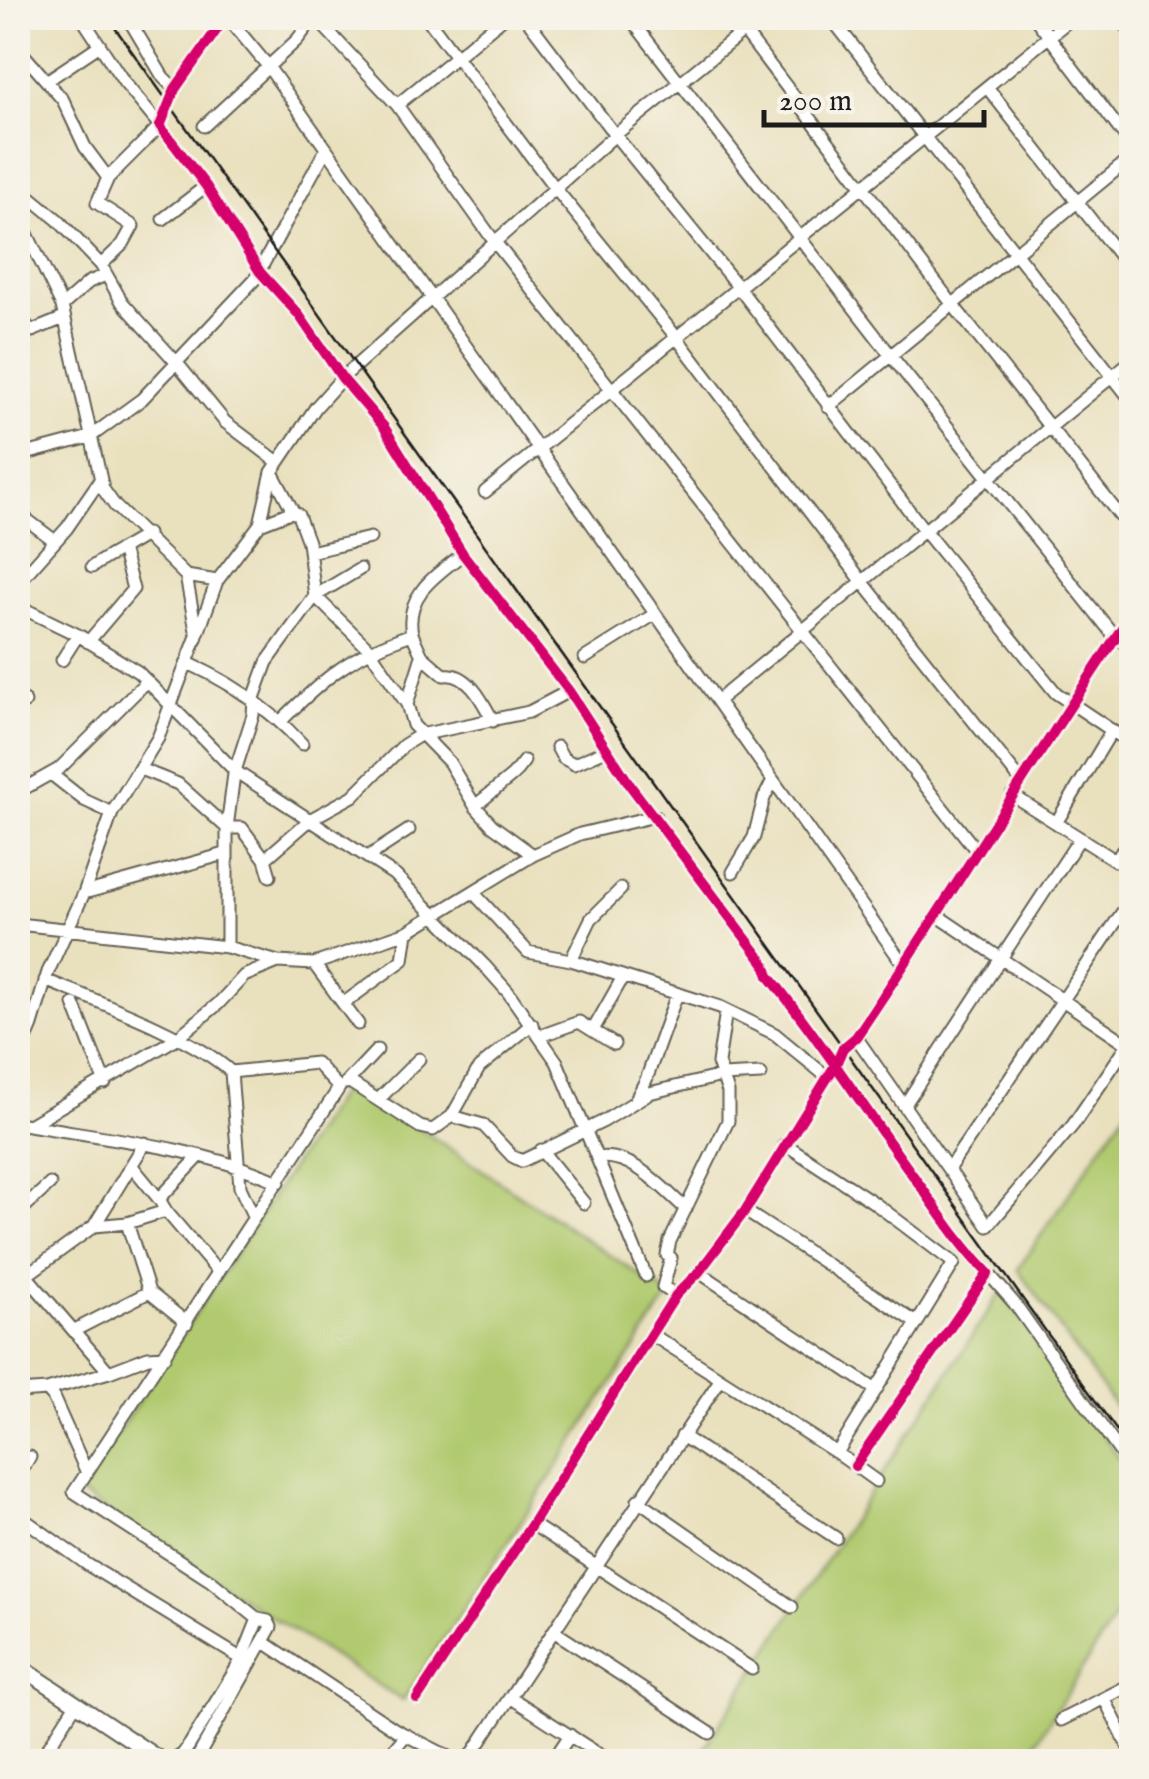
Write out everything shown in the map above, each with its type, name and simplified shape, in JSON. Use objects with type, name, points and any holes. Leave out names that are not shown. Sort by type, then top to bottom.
[{"type":"main road","points":[[18,1664],[167,1762]]},
{"type":"street","points":[[82,18],[124,82],[206,186],[260,272],[300,315],[342,378],[384,427],[463,554],[569,690],[606,750],[836,1064],[954,1236],[1015,1304],[1132,1469]]},
{"type":"street","points":[[18,320],[32,331],[63,312],[103,270],[133,228],[97,203],[108,178],[160,126],[176,89],[227,18],[267,65],[904,965]]},
{"type":"street","points":[[204,126],[297,40],[315,18],[396,106],[494,241],[976,850]]},
{"type":"street","points":[[426,18],[1021,781]]},
{"type":"street","points":[[396,106],[503,18]]},
{"type":"street","points":[[526,18],[739,288],[828,408],[1056,692],[1132,744]]},
{"type":"street","points":[[630,18],[1115,637],[1132,648]]},
{"type":"street","points":[[734,18],[1132,531]]},
{"type":"street","points":[[18,1058],[112,813],[158,738],[217,581],[260,524],[275,467],[316,407],[342,378],[494,241],[680,81],[760,18]]},
{"type":"street","points":[[849,18],[834,22],[1132,400]]},
{"type":"street","points":[[1034,18],[1132,146]]},
{"type":"street","points":[[485,492],[1072,18]]},
{"type":"street","points":[[1120,18],[1132,32]]},
{"type":"street","points":[[132,19],[164,77],[176,89]]},
{"type":"street","points":[[48,80],[100,44]]},
{"type":"street","points":[[18,48],[63,100],[85,146],[108,178]]},
{"type":"street","points":[[987,87],[1132,272]]},
{"type":"street","points":[[18,456],[90,437],[142,399],[260,272],[326,149]]},
{"type":"street","points":[[828,408],[1132,157]]},
{"type":"street","points":[[18,176],[23,190],[103,270],[122,302],[225,422],[275,467],[310,552],[316,596],[369,649],[420,735],[448,762],[475,806],[492,826],[533,855]]},
{"type":"street","points":[[163,219],[206,186]]},
{"type":"street","points":[[18,215],[63,312],[100,480],[115,506],[186,576],[197,636]]},
{"type":"street","points":[[718,701],[1132,360]]},
{"type":"street","points":[[18,583],[100,480]]},
{"type":"street","points":[[260,524],[293,511]]},
{"type":"street","points":[[18,512],[55,541]]},
{"type":"street","points":[[92,567],[116,548],[147,534]]},
{"type":"street","points":[[310,552],[370,538]]},
{"type":"street","points":[[62,660],[133,589],[122,548]]},
{"type":"street","points":[[463,554],[426,584],[415,599],[410,613],[412,634],[422,656],[444,675],[454,674],[463,679],[494,721]]},
{"type":"street","points":[[227,947],[225,854],[234,771],[267,662],[316,596],[360,570]]},
{"type":"street","points":[[186,576],[217,581]]},
{"type":"street","points":[[18,606],[119,659],[147,681],[234,771],[396,876],[508,992],[557,1062],[646,1276]]},
{"type":"street","points":[[417,1699],[650,1334],[676,1295],[699,1272],[744,1211],[843,1048],[856,1036],[938,916],[976,850],[1132,613]]},
{"type":"street","points":[[586,658],[655,614]]},
{"type":"street","points":[[281,721],[322,680],[369,649],[412,634]]},
{"type":"street","points":[[404,746],[408,709],[422,656]]},
{"type":"street","points":[[188,663],[215,675],[281,721],[302,744]]},
{"type":"street","points":[[18,792],[52,774],[147,681]]},
{"type":"street","points":[[1056,692],[1088,681]]},
{"type":"street","points":[[265,860],[311,819],[353,796],[420,735],[530,712],[569,690]]},
{"type":"street","points":[[1056,822],[1111,732]]},
{"type":"street","points":[[557,747],[563,758],[574,764],[606,750]]},
{"type":"street","points":[[475,806],[524,761]]},
{"type":"street","points":[[140,769],[178,784],[227,828],[242,828],[265,860],[270,876]]},
{"type":"street","points":[[52,774],[84,800],[112,813]]},
{"type":"street","points":[[733,872],[754,838],[773,780]]},
{"type":"street","points":[[1012,796],[1132,871]]},
{"type":"street","points":[[18,924],[227,947],[278,962],[314,964],[408,932],[533,855],[580,834],[655,816]]},
{"type":"street","points":[[368,856],[409,830]]},
{"type":"street","points":[[1116,861],[1132,836]]},
{"type":"street","points":[[904,1106],[1080,838]]},
{"type":"street","points":[[84,893],[225,854]]},
{"type":"street","points":[[571,960],[591,919],[621,889]]},
{"type":"street","points":[[473,892],[528,952],[571,960],[726,1010],[776,1034],[826,1076]]},
{"type":"street","points":[[949,1168],[1132,898]]},
{"type":"street","points":[[856,1036],[990,1226],[1074,1125],[1130,1043],[938,916]]},
{"type":"street","points":[[344,1003],[403,960],[408,932]]},
{"type":"street","points":[[23,1124],[105,1082],[178,1038],[244,976],[278,962]]},
{"type":"street","points":[[314,964],[358,1024]]},
{"type":"street","points":[[593,1030],[624,977]]},
{"type":"street","points":[[45,980],[178,1038],[231,1072],[242,1194],[254,1218]]},
{"type":"street","points":[[634,1102],[646,1080],[677,994]]},
{"type":"street","points":[[74,1004],[105,1082]]},
{"type":"street","points":[[676,1295],[663,1287],[671,1258],[666,1255],[728,1121],[728,1092],[719,1049],[726,1010]]},
{"type":"street","points":[[540,1036],[579,1022],[614,1044]]},
{"type":"street","points":[[231,1072],[319,1064],[344,1084],[427,1130],[434,1130],[452,1116],[479,1068],[532,1024]]},
{"type":"street","points":[[167,1762],[195,1752],[271,1627],[268,1621],[258,1619],[211,1582],[74,1492],[344,1084],[377,1050]]},
{"type":"street","points":[[378,1100],[420,1059]]},
{"type":"street","points":[[452,1116],[483,1125],[522,1161],[649,1093],[722,1076],[761,1074]]},
{"type":"street","points":[[23,1124],[238,1164],[279,1182]]},
{"type":"street","points":[[94,1226],[145,1144]]},
{"type":"street","points":[[784,1144],[953,1261],[954,1266],[837,1452]]},
{"type":"street","points":[[541,1150],[584,1203]]},
{"type":"street","points":[[110,1372],[22,1270],[94,1226],[127,1222],[162,1205],[199,1157]]},
{"type":"street","points":[[598,1158],[627,1161],[686,1209]]},
{"type":"street","points":[[132,1166],[218,1272]]},
{"type":"street","points":[[18,1213],[50,1184]]},
{"type":"street","points":[[744,1211],[917,1323]]},
{"type":"street","points":[[127,1222],[149,1292],[187,1322]]},
{"type":"street","points":[[699,1272],[876,1390]]},
{"type":"street","points":[[855,1466],[988,1273]]},
{"type":"street","points":[[74,1330],[149,1292]]},
{"type":"street","points":[[650,1334],[837,1452],[876,1482]]},
{"type":"street","points":[[18,1392],[47,1390],[110,1372],[148,1356],[165,1356]]},
{"type":"street","points":[[264,1642],[406,1735],[463,1762],[556,1632],[638,1500],[720,1380]]},
{"type":"street","points":[[47,1390],[60,1408],[86,1474]]},
{"type":"street","points":[[682,1436],[836,1538]]},
{"type":"street","points":[[18,1476],[30,1457]]},
{"type":"street","points":[[638,1500],[792,1607]]},
{"type":"street","points":[[18,1515],[88,1565],[242,1659]]},
{"type":"street","points":[[532,1524],[752,1669]]},
{"type":"street","points":[[195,1752],[258,1619]]},
{"type":"street","points":[[556,1632],[710,1733]]},
{"type":"street","points":[[1060,1720],[1132,1684]]},
{"type":"street","points":[[510,1696],[611,1762]]},
{"type":"street","points":[[1104,1698],[1132,1754]]},
{"type":"street","points":[[39,1762],[76,1704]]},
{"type":"street","points":[[552,1762],[570,1734]]},
{"type":"street","points":[[383,1762],[406,1735]]},
{"type":"green space","points":[[348,1081],[670,1295],[403,1701],[78,1493]]},
{"type":"green space","points":[[1132,1103],[1131,1429],[1018,1269]]},
{"type":"green space","points":[[1002,1290],[1132,1476],[1131,1592],[1024,1761],[695,1762]]},
{"type":"railway","points":[[108,18],[1132,1452]]},
{"type":"cycle path","points":[[225,18],[175,89],[160,126],[206,186],[260,272],[299,315],[342,378],[384,427],[463,554],[569,691],[632,788],[765,964],[769,976],[953,1232],[988,1273],[855,1466]]},
{"type":"cycle path","points":[[417,1699],[676,1295],[699,1272],[745,1211],[843,1048],[856,1037],[1132,613]]}]
